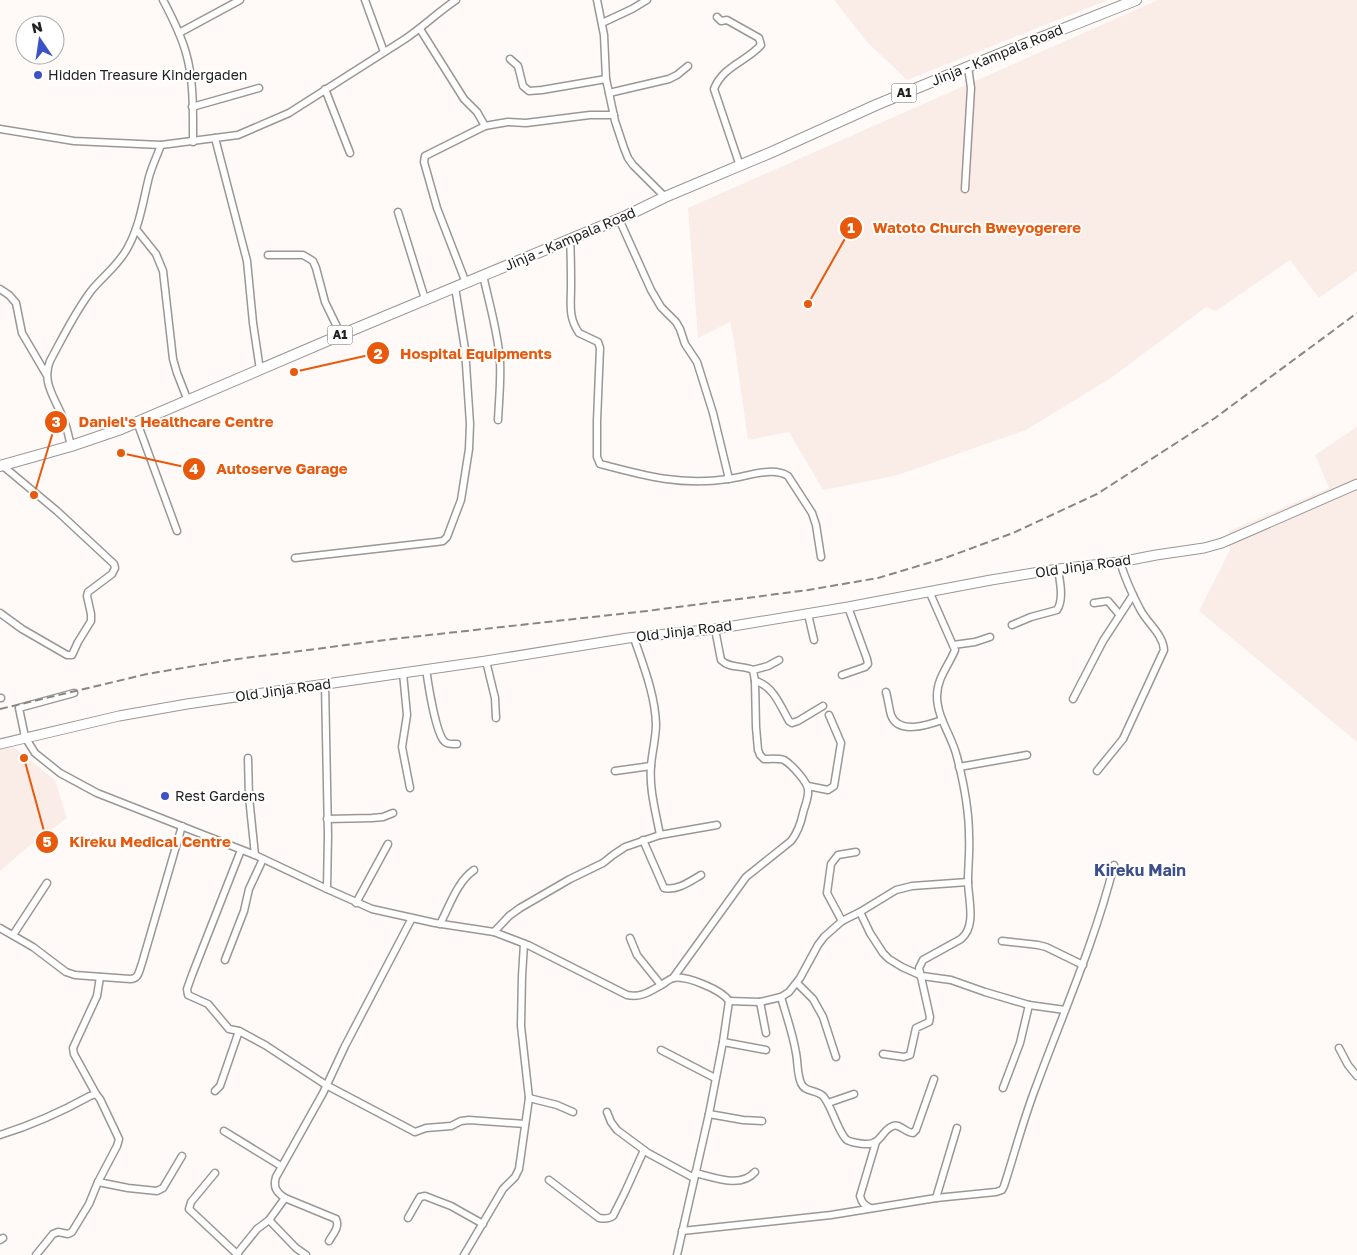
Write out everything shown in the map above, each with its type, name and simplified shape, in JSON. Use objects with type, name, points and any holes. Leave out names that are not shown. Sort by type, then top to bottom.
[{"type":"highway","name":"Jinja - Kampala Road","points":[[1,466],[71,446],[137,422],[425,299],[619,219],[876,105],[1136,0]]},
{"type":"main road","name":"Old Jinja Road","points":[[0,744],[119,716],[153,710],[634,638],[715,629],[1058,569],[1120,562],[1156,554],[1204,548],[1222,543],[1357,484]]},
{"type":"street","points":[[163,0],[187,55],[193,142]]},
{"type":"street","points":[[179,33],[240,0]]},
{"type":"street","points":[[365,0],[384,52]]},
{"type":"street","points":[[0,129],[74,141],[161,145],[238,135],[289,113],[420,29],[456,0]]},
{"type":"street","points":[[597,0],[604,34],[606,79],[614,115],[628,158],[665,197]]},
{"type":"street","points":[[602,23],[647,0]]},
{"type":"street","points":[[717,17],[721,21],[727,20],[759,38],[762,45],[755,53],[723,73],[714,89],[740,166]]},
{"type":"street","points":[[420,29],[464,99],[477,112],[485,126]]},
{"type":"street","points":[[510,59],[518,66],[523,86],[529,91],[606,79]]},
{"type":"street","points":[[609,93],[669,78],[677,75],[688,66]]},
{"type":"street","points":[[965,188],[971,94],[968,67]]},
{"type":"street","points":[[192,107],[259,88]]},
{"type":"street","points":[[325,89],[350,153]]},
{"type":"street","points":[[466,282],[436,208],[426,170],[425,156],[485,126],[508,122],[526,123],[590,115],[614,115]]},
{"type":"street","points":[[215,138],[247,260],[260,370]]},
{"type":"street","points":[[46,374],[50,361],[84,301],[122,258],[128,247],[143,208],[149,176],[161,145]]},
{"type":"street","points":[[398,212],[425,299]]},
{"type":"street","points":[[619,219],[651,290],[661,307],[676,322],[685,344],[697,362],[713,413],[729,479]]},
{"type":"street","points":[[136,229],[156,254],[163,271],[173,359],[176,373],[188,401]]},
{"type":"street","points":[[570,239],[570,307],[574,323],[578,333],[598,342],[600,348],[597,428],[597,457],[600,464],[643,475],[695,482],[779,472],[788,476],[812,513],[816,525],[821,557]]},
{"type":"street","points":[[268,255],[303,255],[313,261],[325,302],[341,335]]},
{"type":"street","points":[[483,276],[500,360],[498,420]]},
{"type":"street","points":[[295,558],[436,542],[447,537],[460,500],[470,449],[465,349],[455,287]]},
{"type":"street","points":[[0,289],[16,303],[25,339],[46,374],[51,392],[65,423],[71,446]]},
{"type":"street","points":[[137,422],[177,531]]},
{"type":"street","points":[[0,613],[22,630],[67,655],[72,655],[91,621],[88,592],[112,574],[115,568],[114,564],[57,511],[1,466]]},
{"type":"street","points":[[1097,771],[1123,739],[1164,650],[1163,644],[1140,611],[1120,562]]},
{"type":"street","points":[[1012,625],[1031,617],[1057,610],[1060,605],[1061,586],[1058,569]]},
{"type":"street","points":[[883,1054],[904,1057],[910,1055],[916,1028],[929,1022],[930,1017],[919,968],[923,960],[966,935],[970,919],[968,818],[952,740],[942,720],[938,705],[938,689],[943,673],[955,650],[929,591]]},
{"type":"street","points":[[1073,699],[1103,641],[1133,594]]},
{"type":"street","points":[[1094,603],[1108,601],[1119,614]]},
{"type":"street","points":[[842,675],[865,667],[868,664],[868,659],[848,607]]},
{"type":"street","points":[[808,614],[814,640]]},
{"type":"street","points":[[715,629],[721,660],[727,664],[753,670],[768,666],[779,660]]},
{"type":"street","points":[[954,645],[975,642],[990,637]]},
{"type":"street","points":[[634,638],[651,692],[656,722],[651,766],[652,789],[660,835]]},
{"type":"street","points":[[486,661],[495,698],[496,718]]},
{"type":"street","points":[[426,669],[439,732],[447,744],[457,744]]},
{"type":"street","points":[[74,692],[19,708],[25,737],[31,748],[42,760],[72,780],[97,792],[254,855],[356,903],[372,909],[440,924],[494,932],[560,961],[627,995],[634,996],[644,995],[673,978],[746,877],[790,841],[796,834],[800,824],[808,795],[808,786],[804,779],[784,760],[764,759],[760,755],[758,750],[753,670]]},
{"type":"street","points":[[403,672],[407,716],[402,747],[410,788]]},
{"type":"street","points":[[755,681],[760,682],[769,689],[792,723],[824,706]]},
{"type":"street","points":[[325,684],[328,820],[327,889]]},
{"type":"street","points":[[886,692],[892,717],[898,724],[908,727],[925,726],[942,720]]},
{"type":"street","points":[[808,786],[828,790],[834,786],[841,743],[829,716]]},
{"type":"street","points":[[959,767],[1027,754]]},
{"type":"street","points":[[248,758],[254,855]]},
{"type":"street","points":[[615,771],[651,766]]},
{"type":"street","points":[[328,820],[382,817],[393,813]]},
{"type":"street","points":[[494,932],[509,916],[520,908],[570,879],[603,863],[619,850],[660,835],[717,825]]},
{"type":"street","points":[[0,928],[33,947],[66,972],[75,975],[133,979],[138,974],[182,826]]},
{"type":"street","points":[[643,840],[664,888],[671,890],[701,876]]},
{"type":"street","points":[[356,903],[388,844]]},
{"type":"street","points":[[241,850],[192,975],[187,993],[189,996],[208,1004],[230,1029],[239,1031],[273,1050],[326,1085],[415,1132],[426,1128],[451,1126],[461,1121],[469,1120],[525,1124]]},
{"type":"street","points":[[842,921],[827,893],[831,864],[838,855],[856,852]]},
{"type":"street","points":[[225,960],[244,911],[248,889],[263,859]]},
{"type":"street","points":[[682,1231],[831,1215],[936,1198],[1002,1190],[1036,1086],[1083,965],[1106,896],[1114,865]]},
{"type":"street","points":[[440,924],[461,882],[474,870]]},
{"type":"street","points":[[673,978],[691,980],[705,985],[726,997],[729,1001],[760,1002],[781,997],[789,992],[797,983],[824,937],[842,921],[904,887],[968,882]]},
{"type":"street","points":[[13,935],[47,883]]},
{"type":"street","points":[[860,912],[870,933],[883,953],[889,959],[922,976],[951,980],[1029,1005],[1065,1010]]},
{"type":"street","points":[[329,1241],[337,1228],[338,1222],[336,1219],[285,1198],[276,1191],[274,1184],[412,918]]},
{"type":"street","points":[[630,938],[637,955],[661,985]]},
{"type":"street","points":[[1002,941],[1046,947],[1083,965]]},
{"type":"street","points":[[464,1255],[504,1189],[516,1178],[518,1173],[529,1098],[521,1026],[524,944]]},
{"type":"street","points":[[36,1255],[54,1234],[58,1232],[68,1234],[72,1232],[89,1204],[119,1139],[100,1099],[74,1054],[73,1048],[97,996],[100,977]]},
{"type":"street","points":[[797,983],[814,999],[823,1017],[836,1057]]},
{"type":"street","points":[[781,997],[794,1044],[802,1086],[806,1090],[816,1091],[821,1094],[828,1103],[847,1140],[866,1144],[876,1142]]},
{"type":"street","points":[[677,1255],[709,1114],[729,1001]]},
{"type":"street","points":[[760,1002],[766,1032]]},
{"type":"street","points":[[1003,1088],[1020,1043],[1029,1005]]},
{"type":"street","points":[[215,1091],[220,1086],[239,1031]]},
{"type":"street","points":[[723,1042],[766,1050]]},
{"type":"street","points":[[1338,1048],[1357,1076]]},
{"type":"street","points":[[661,1050],[715,1078]]},
{"type":"street","points":[[871,1208],[864,1206],[860,1196],[876,1142],[894,1125],[913,1134],[934,1079]]},
{"type":"street","points":[[0,1135],[54,1115],[92,1094],[96,1094]]},
{"type":"street","points":[[828,1103],[854,1094]]},
{"type":"street","points":[[529,1098],[557,1105],[573,1112]]},
{"type":"street","points":[[607,1112],[614,1127],[644,1150],[694,1176],[735,1182],[751,1177],[755,1172]]},
{"type":"street","points":[[709,1114],[762,1121]]},
{"type":"street","points":[[936,1198],[957,1128]]},
{"type":"street","points":[[224,1131],[282,1166]]},
{"type":"street","points":[[549,1180],[599,1218],[611,1218],[614,1216],[644,1150]]},
{"type":"street","points":[[98,1182],[157,1191],[163,1188],[182,1156]]},
{"type":"street","points":[[215,1173],[191,1202],[189,1209],[237,1255],[257,1229],[269,1220],[285,1198]]},
{"type":"street","points":[[408,1218],[420,1197],[425,1196],[451,1206],[483,1224]]},
{"type":"street","points":[[269,1220],[296,1248],[306,1255]]},
{"type":"shaded area","points":[[834,0],[1108,0],[907,80],[867,42]]},
{"type":"shaded area","points":[[1158,0],[1357,0],[1357,271],[1319,298],[1290,260],[1216,311],[1206,307],[1111,378],[1026,430],[898,475],[823,490],[789,432],[748,440],[730,322],[698,338],[688,208]]},
{"type":"shaded area","points":[[1357,427],[1357,742],[1199,611],[1230,550],[1229,531],[1329,488],[1315,455]]},
{"type":"shaded area","points":[[12,746],[55,780],[67,818],[0,871],[0,749]]},
{"type":"railway","points":[[0,709],[147,674],[230,660],[393,639],[647,611],[808,590],[878,578],[945,558],[1013,533],[1097,494],[1215,418],[1357,313]]},
{"type":"place","name":"Hidden Treasure Kindergaden","points":[[38,75]]},
{"type":"place","name":"Watoto Church Bweyogerere","points":[[808,304]]},
{"type":"place","name":"Hospital Equipments","points":[[294,372]]},
{"type":"place","name":"Autoserve Garage","points":[[121,453]]},
{"type":"place","name":"Daniel's Healthcare Centre","points":[[34,495]]},
{"type":"place","name":"Kireku Medical Centre","points":[[24,758]]},
{"type":"place","name":"Rest Gardens","points":[[165,796]]},
{"type":"district","name":"Kireku Main","points":[[1140,870]]}]
